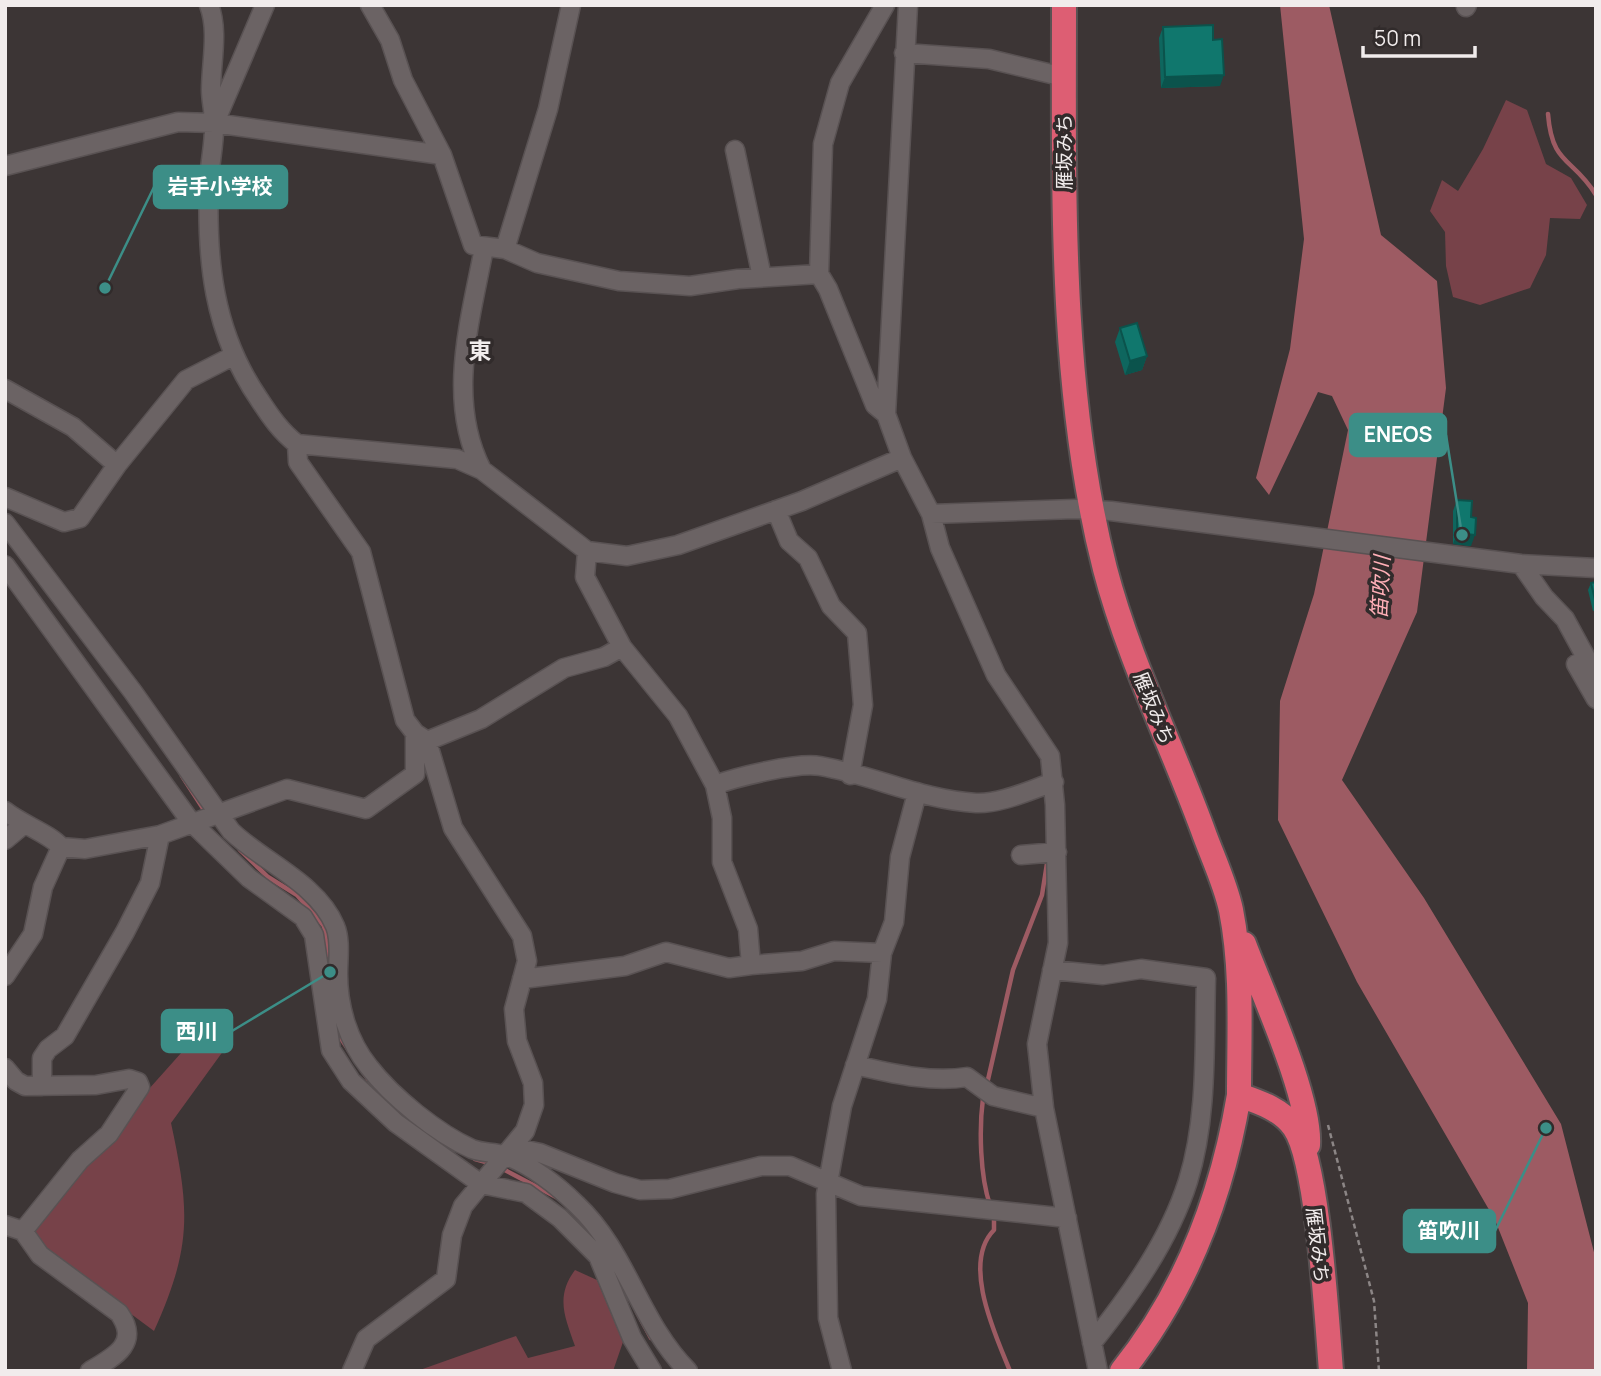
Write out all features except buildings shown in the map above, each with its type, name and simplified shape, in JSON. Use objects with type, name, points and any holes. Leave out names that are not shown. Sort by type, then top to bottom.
[{"type":"highway","name":"雁坂みち","points":[[1064,5],[1065,240],[1069,318],[1101,510],[1105,571],[1126,637],[1230,907],[1237,948],[1240,1001],[1239,1095],[1280,1113],[1294,1128],[1307,1164],[1331,1371]]},
{"type":"highway","points":[[1230,907],[1298,1089],[1309,1133],[1307,1164]]},
{"type":"highway","points":[[1126,1366],[1158,1321],[1202,1234],[1222,1175],[1239,1095]]},
{"type":"street","points":[[209,5],[213,22],[211,92],[214,123],[209,178],[210,277],[214,300],[233,356],[285,436],[297,444],[457,459],[482,470],[587,551],[627,555],[678,545],[776,510],[902,458]]},
{"type":"street","points":[[214,123],[265,5]]},
{"type":"street","points":[[370,5],[390,40],[403,80],[442,155],[473,245],[505,249],[537,263],[620,281],[690,286],[762,277],[819,274]]},
{"type":"street","points":[[505,249],[548,109],[571,5]]},
{"type":"street","points":[[885,5],[840,83],[823,144],[819,274],[828,289],[875,405],[886,414]]},
{"type":"street","points":[[908,5],[886,414],[902,458],[931,514],[940,548],[996,675],[1050,756],[1054,782],[1058,943],[1037,1044],[1044,1108],[1098,1371]]},
{"type":"street","points":[[904,53],[989,59],[1064,77]]},
{"type":"street","points":[[5,166],[165,125],[214,123],[442,155]]},
{"type":"street","points":[[735,150],[762,277]]},
{"type":"street","points":[[482,470],[469,444],[461,380],[484,248]]},
{"type":"street","points":[[5,497],[71,522],[80,518],[117,465],[186,380],[233,356]]},
{"type":"street","points":[[5,389],[73,427],[117,465]]},
{"type":"street","points":[[297,444],[298,462],[361,552],[405,720],[421,737],[453,828],[522,936],[527,961],[514,1009],[517,1041],[533,1083],[534,1105],[525,1131],[463,1206],[452,1235],[446,1279],[366,1339],[352,1371]]},
{"type":"street","points":[[776,510],[789,541],[808,558],[831,606],[857,633],[863,705],[850,775]]},
{"type":"street","points":[[931,514],[1101,510],[1521,564],[1596,568]]},
{"type":"street","points":[[5,523],[231,831],[250,849],[308,890],[335,926],[338,986],[343,1016],[352,1040],[368,1066],[425,1119],[455,1141],[476,1151],[540,1153],[615,1183],[640,1190],[670,1189],[761,1166],[790,1166],[861,1196],[1067,1217]]},
{"type":"street","points":[[587,551],[585,577],[622,647],[678,716],[715,785],[722,818],[722,862],[748,929],[751,965]]},
{"type":"street","points":[[1521,564],[1545,598],[1565,619],[1596,676]]},
{"type":"street","points":[[5,565],[191,822],[249,878],[303,917],[314,935],[331,1050],[351,1081],[396,1123],[481,1184],[526,1193],[560,1218],[598,1256],[650,1369],[669,1350]]},
{"type":"street","points":[[1545,598],[1564,641],[1596,699]]},
{"type":"street","points":[[421,737],[481,719],[564,668],[604,657],[622,647]]},
{"type":"street","points":[[5,811],[23,825],[55,840],[61,847],[85,849],[160,835],[287,789],[366,809],[415,774],[421,737]]},
{"type":"street","points":[[715,785],[736,778],[818,765],[917,793],[978,803],[1009,797],[1054,782]]},
{"type":"street","points":[[842,1371],[828,1318],[826,1194],[842,1106],[877,999],[882,953],[894,922],[900,857],[917,793]]},
{"type":"street","points":[[5,840],[23,825]]},
{"type":"street","points":[[42,1086],[42,1059],[48,1049],[65,1036],[125,932],[150,883],[160,835]]},
{"type":"street","points":[[5,976],[33,934],[43,887],[61,847]]},
{"type":"street","points":[[1021,855],[1056,852]]},
{"type":"street","points":[[522,979],[625,966],[650,955],[666,952],[729,968],[802,961],[834,951],[882,953]]},
{"type":"street","points":[[1052,970],[1103,975],[1141,969],[1206,978],[1202,1101],[1188,1180],[1173,1217],[1131,1294],[1092,1343]]},
{"type":"street","points":[[855,1065],[906,1076],[950,1080],[967,1077],[993,1096],[1044,1108]]},
{"type":"street","points":[[5,1068],[16,1081],[26,1086],[96,1085],[129,1079],[138,1082],[140,1087],[109,1134],[80,1160],[23,1231]]},
{"type":"street","points":[[508,1151],[578,1206],[610,1243],[646,1316],[669,1350],[688,1371]]},
{"type":"street","points":[[5,1225],[23,1231],[40,1255],[119,1312],[127,1324],[129,1334],[124,1345],[116,1354],[90,1371]]},
{"type":"path","points":[[1326,1117],[1374,1301],[1379,1371]]},
{"type":"shaded area","points":[[1506,100],[1527,110],[1546,164],[1571,178],[1587,205],[1580,219],[1550,218],[1546,255],[1530,288],[1480,305],[1453,297],[1446,266],[1445,232],[1430,211],[1442,180],[1458,191],[1483,149]]},
{"type":"shaded area","points":[[207,1024],[229,1043],[171,1123],[182,1181],[184,1228],[175,1275],[154,1331],[49,1253],[33,1233],[81,1165]]},
{"type":"shaded area","points":[[575,1270],[597,1280],[623,1342],[613,1371],[417,1371],[516,1336],[528,1358],[575,1346],[565,1316],[564,1298],[565,1289]]},
{"type":"water","points":[[1280,5],[1329,5],[1381,235],[1437,281],[1446,388],[1417,612],[1342,780],[1424,898],[1561,1124],[1596,1260],[1596,1371],[1527,1371],[1528,1303],[1495,1220],[1357,982],[1278,820],[1280,701],[1314,594],[1348,430],[1332,396],[1318,392],[1269,495],[1256,478],[1290,349],[1304,239]]},
{"type":"waterway","points":[[1548,114],[1550,131],[1559,152],[1596,195]]},
{"type":"waterway","points":[[182,776],[206,813]]},
{"type":"waterway","points":[[240,850],[268,877],[297,895],[324,926],[330,971]]},
{"type":"waterway","points":[[987,1084],[1013,970],[1042,895],[1048,857]]},
{"type":"waterway","points":[[336,1031],[368,1079]]},
{"type":"waterway","points":[[983,1098],[981,1152],[990,1205]]},
{"type":"waterway","points":[[421,1128],[436,1141],[451,1148]]},
{"type":"waterway","points":[[475,1159],[493,1164]]},
{"type":"waterway","points":[[501,1168],[558,1198]]},
{"type":"waterway","points":[[994,1216],[994,1230],[985,1244],[981,1261],[981,1280],[990,1320],[1010,1371]]},
{"type":"waterway","points":[[637,1312],[651,1338]]},
{"type":"place","name":"岩手小学校","points":[[105,288]]},
{"type":"place","name":"ENEOS","points":[[1462,535]]},
{"type":"place","name":"西川","points":[[330,972]]},
{"type":"place","name":"笛吹川","points":[[1546,1128]]},
{"type":"district","name":"東","points":[[480,350]]}]
